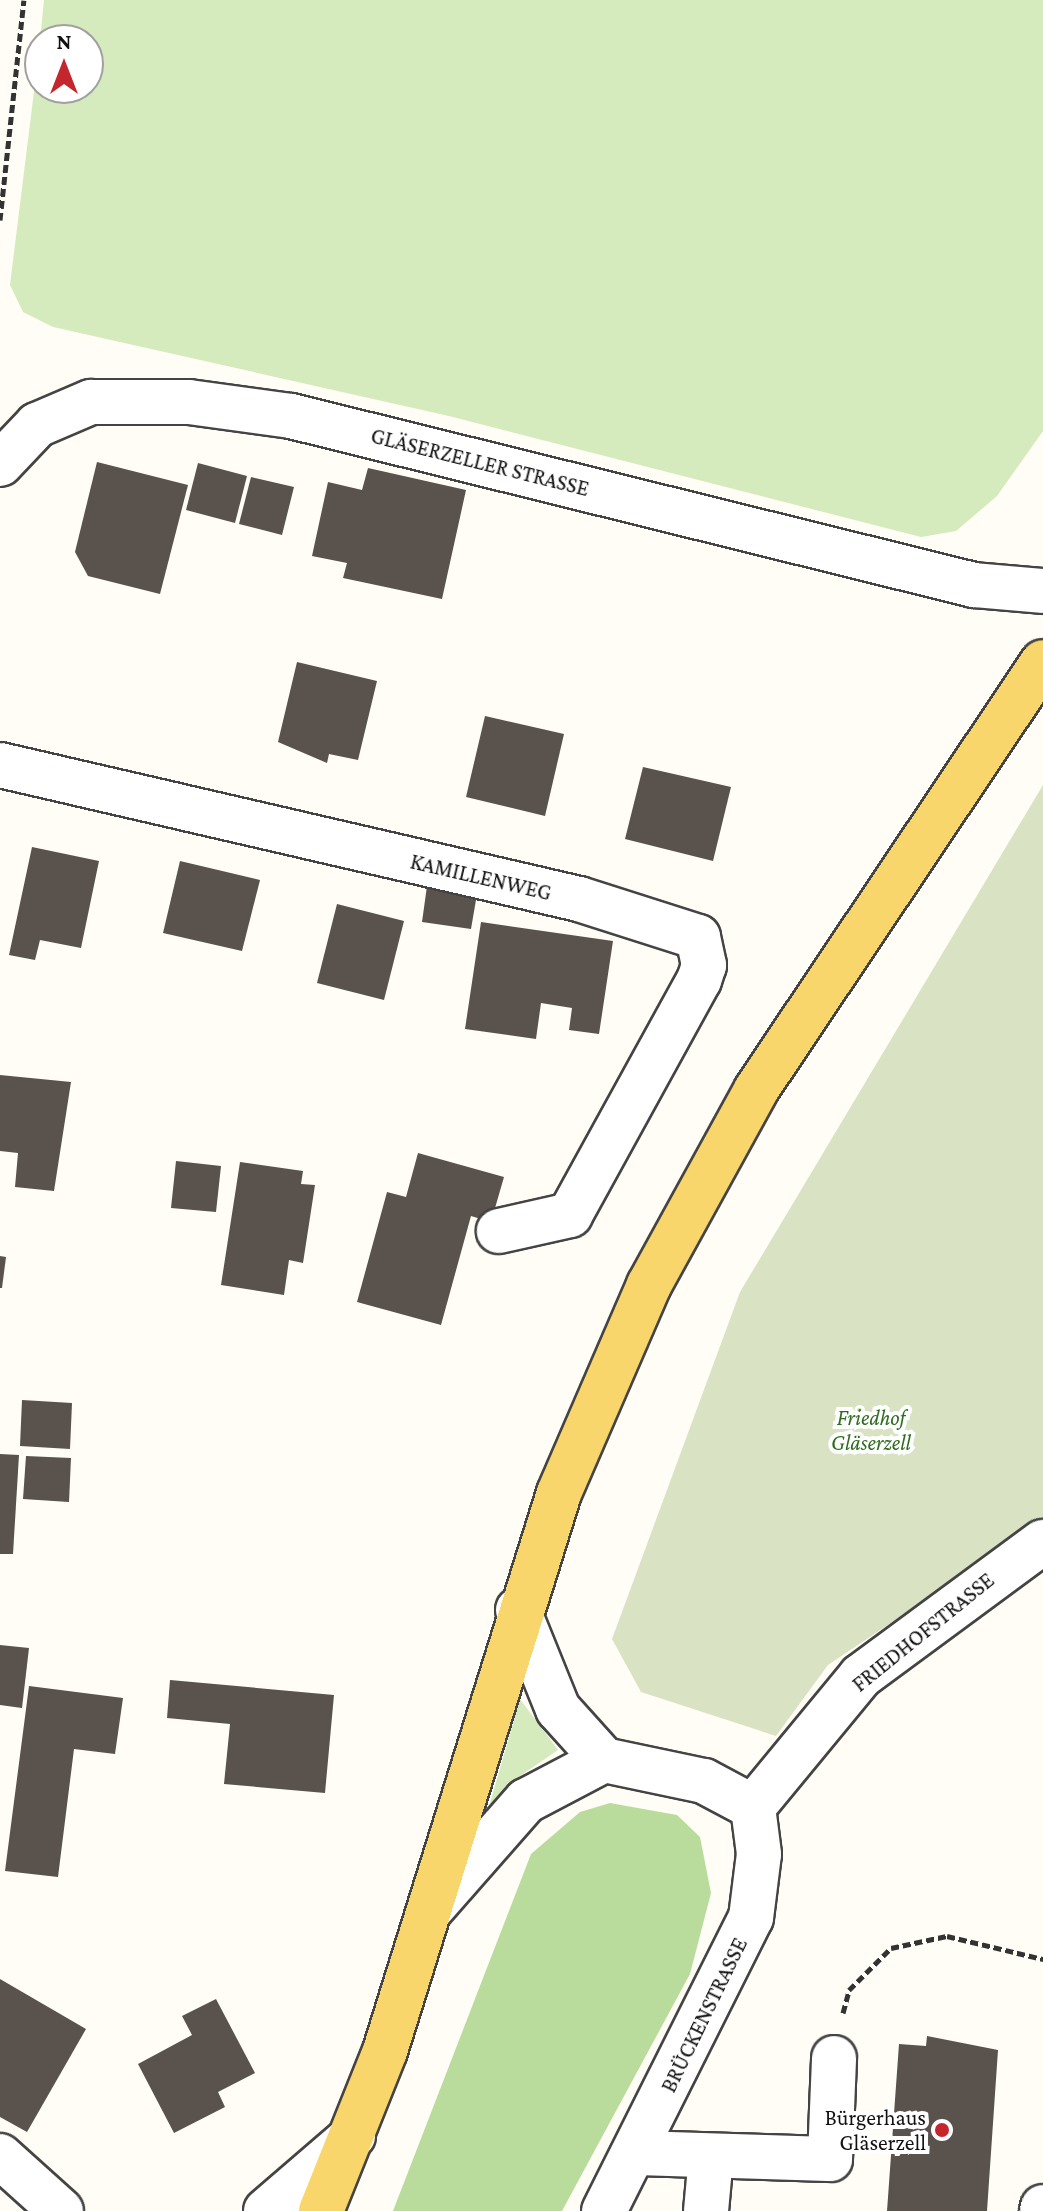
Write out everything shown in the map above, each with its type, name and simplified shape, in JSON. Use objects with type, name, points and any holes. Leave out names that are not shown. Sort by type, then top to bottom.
[{"type":"main road","points":[[321,2211],[353,2136],[431,1909],[518,1610],[605,1381],[698,1190],[819,992],[1015,709],[1043,662]]},
{"type":"street","name":"GLÄSERZELLER STRASSE","points":[[0,464],[37,425],[91,402],[189,402],[291,416],[974,585],[1043,591]]},
{"type":"street","name":"KAMILLENWEG","points":[[0,765],[689,929],[704,950],[699,980],[595,1176],[570,1215],[499,1231]]},
{"type":"street","name":"FRIEDHOFSTRASSE","points":[[753,1807],[861,1676],[1043,1542]]},
{"type":"street","points":[[518,1610],[558,1709],[604,1760],[704,1781],[753,1807]]},
{"type":"street","points":[[431,1909],[526,1801],[604,1760]]},
{"type":"street","name":"BRÜCKENSTRASSE","points":[[604,2211],[636,2153],[751,1918],[759,1854],[753,1807]]},
{"type":"street","points":[[636,2153],[830,2159],[834,2058]]},
{"type":"street","points":[[266,2211],[353,2136]]},
{"type":"street","points":[[0,2156],[61,2211]]},
{"type":"street","points":[[706,2211],[711,2156]]},
{"type":"path","points":[[0,220],[24,0]]},
{"type":"path","points":[[834,2058],[849,1990],[891,1948],[947,1936],[1043,1959]]},
{"type":"green space","points":[[44,0],[1043,0],[1043,431],[997,496],[956,531],[921,537],[449,416],[53,327],[23,312],[10,285],[32,104],[104,104],[104,24],[42,24]]},
{"type":"green space","name":"Friedhof Gläserzell","points":[[1043,785],[1043,1521],[828,1665],[776,1736],[641,1692],[612,1639],[740,1292]]},
{"type":"green space","points":[[520,1699],[558,1750],[508,1784],[488,1810]]},
{"type":"green space","points":[[610,1803],[677,1815],[700,1837],[711,1893],[690,1974],[562,2211],[393,2211],[531,1854],[580,1812]]},
{"type":"building","points":[[97,462],[188,485],[160,594],[88,576],[75,552]]},
{"type":"building","points":[[198,463],[247,476],[235,523],[186,510]]},
{"type":"building","points":[[368,468],[466,490],[442,599],[343,578],[347,563],[312,556],[328,482],[362,490]]},
{"type":"building","points":[[251,477],[294,487],[282,535],[239,524]]},
{"type":"building","points":[[297,662],[377,681],[358,760],[329,754],[327,763],[278,742]]},
{"type":"building","points":[[485,716],[564,734],[545,816],[466,797]]},
{"type":"building","points":[[643,767],[731,787],[713,861],[625,839]]},
{"type":"building","points":[[32,847],[99,861],[81,948],[40,940],[35,960],[9,955]]},
{"type":"building","points":[[180,861],[260,880],[242,951],[163,933]]},
{"type":"building","points":[[427,886],[477,894],[471,929],[422,922]]},
{"type":"building","points":[[337,904],[404,921],[384,1000],[317,983]]},
{"type":"building","points":[[481,922],[613,941],[599,1034],[569,1030],[572,1008],[541,1003],[536,1039],[465,1029]]},
{"type":"building","points":[[0,1075],[71,1082],[54,1191],[15,1187],[18,1153],[0,1151]]},
{"type":"building","points":[[418,1153],[504,1177],[491,1222],[471,1216],[441,1325],[357,1302],[387,1192],[406,1197]]},
{"type":"building","points":[[176,1161],[221,1166],[216,1212],[171,1208]]},
{"type":"building","points":[[240,1162],[303,1171],[301,1184],[315,1185],[303,1263],[289,1260],[284,1295],[221,1285]]},
{"type":"building","points":[[0,1256],[6,1257],[2,1288],[0,1288]]},
{"type":"building","points":[[22,1400],[72,1403],[70,1449],[20,1446]]},
{"type":"building","points":[[0,1454],[19,1455],[13,1554],[0,1554]]},
{"type":"building","points":[[26,1456],[71,1458],[69,1502],[23,1499]]},
{"type":"building","points":[[0,1645],[29,1648],[22,1708],[0,1705]]},
{"type":"building","points":[[170,1680],[334,1695],[325,1793],[224,1784],[230,1724],[167,1718]]},
{"type":"building","points":[[29,1686],[123,1698],[115,1754],[74,1749],[58,1877],[5,1871]]},
{"type":"building","points":[[0,1979],[86,2029],[27,2132],[0,2117]]},
{"type":"building","points":[[216,1999],[255,2073],[218,2092],[225,2107],[174,2133],[138,2064],[192,2035],[182,2016]]},
{"type":"building","name":"Bürgerhaus Gläserzell","points":[[927,2036],[998,2050],[987,2211],[887,2211],[899,2044],[926,2046]]},
{"type":"place","name":"Bürgerhaus Gläserzell","points":[[942,2130]]}]
